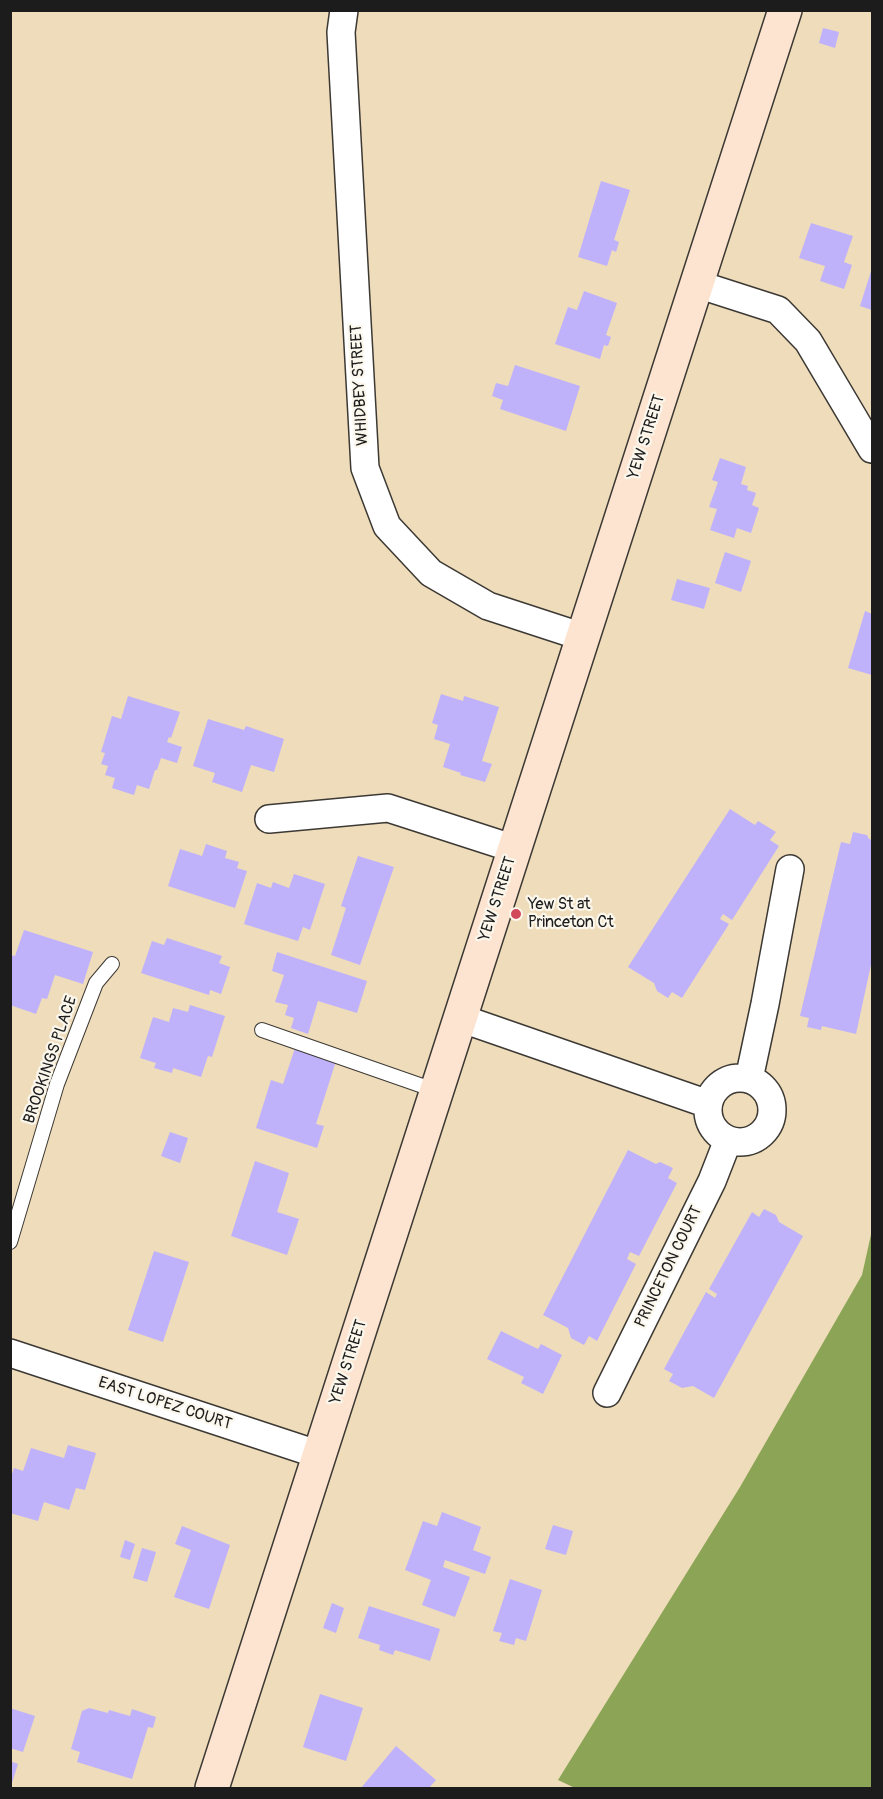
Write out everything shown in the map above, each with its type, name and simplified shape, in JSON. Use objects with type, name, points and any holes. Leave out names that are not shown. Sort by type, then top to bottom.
[{"type":"street","name":"WHIDBEY STREET","points":[[344,10],[341,32],[365,468],[387,526],[431,573],[440,579],[488,606],[583,637]]},
{"type":"street","name":"YEW STREET","points":[[212,1788],[785,10]]},
{"type":"street","points":[[697,284],[778,310],[808,341],[873,448]]},
{"type":"street","points":[[269,819],[388,808],[515,849]]},
{"type":"street","points":[[749,1079],[790,869]]},
{"type":"street","points":[[460,1018],[708,1104]]},
{"type":"street","points":[[735,1078],[749,1079],[762,1086],[770,1098],[772,1113],[768,1127],[757,1138],[743,1143],[728,1140],[716,1132],[709,1119],[708,1104],[713,1091],[722,1082],[735,1078]]},
{"type":"street","name":"PRINCETON COURT","points":[[607,1393],[712,1181],[728,1140]]},
{"type":"street","name":"EAST LOPEZ COURT","points":[[10,1353],[320,1455]]},
{"type":"lane","name":"BROOKINGS PLACE","points":[[10,1242],[57,1084],[96,983],[112,964]]},
{"type":"lane","points":[[262,1030],[436,1091]]},
{"type":"green space","points":[[872,1230],[872,1788],[575,1788],[558,1780],[740,1487],[862,1275]]},
{"type":"building","points":[[823,28],[839,32],[835,48],[819,43]]},
{"type":"building","points":[[601,181],[630,190],[614,240],[619,242],[616,252],[612,250],[607,266],[578,257]]},
{"type":"building","points":[[811,223],[853,236],[844,262],[852,265],[844,289],[820,281],[825,266],[799,258]]},
{"type":"building","points":[[872,268],[872,310],[860,306]]},
{"type":"building","points":[[584,291],[617,303],[606,335],[611,337],[608,346],[604,345],[600,359],[555,344],[568,307],[577,310]]},
{"type":"building","points":[[515,365],[580,386],[566,431],[500,409],[503,400],[492,396],[496,383],[508,386]]},
{"type":"building","points":[[720,458],[746,467],[741,484],[748,486],[747,490],[756,493],[752,505],[759,508],[751,533],[737,528],[734,538],[710,530],[717,509],[709,507],[718,482],[712,480]]},
{"type":"building","points":[[725,552],[751,561],[741,592],[715,583]]},
{"type":"building","points":[[677,579],[710,588],[704,609],[671,600]]},
{"type":"building","points":[[865,611],[872,614],[872,675],[848,668]]},
{"type":"building","points":[[441,694],[463,701],[464,696],[499,707],[482,761],[492,764],[485,782],[460,775],[461,773],[443,767],[450,744],[434,739],[438,725],[432,723]]},
{"type":"building","points":[[128,696],[180,712],[171,738],[169,737],[167,742],[182,747],[177,763],[161,758],[149,789],[137,785],[134,795],[112,788],[115,778],[105,775],[108,766],[101,764],[105,753],[101,752],[112,716],[121,719]]},
{"type":"building","points":[[208,719],[244,730],[246,726],[284,739],[274,772],[251,765],[242,792],[212,782],[215,773],[193,766]]},
{"type":"building","points":[[730,809],[755,825],[758,821],[776,832],[770,840],[779,846],[732,920],[723,914],[720,919],[729,924],[682,998],[672,992],[668,998],[657,991],[654,983],[628,967]]},
{"type":"building","points":[[853,832],[867,835],[872,840],[872,960],[856,1034],[822,1026],[821,1030],[807,1027],[809,1018],[800,1016],[841,842],[850,844]]},
{"type":"building","points":[[206,844],[227,851],[225,858],[239,862],[237,868],[247,871],[235,908],[168,886],[180,849],[202,856]]},
{"type":"building","points":[[358,856],[394,867],[360,965],[331,955],[346,908],[341,906]]},
{"type":"building","points":[[294,874],[325,884],[310,930],[303,927],[298,941],[244,924],[257,883],[271,888],[273,882],[289,888]]},
{"type":"building","points":[[24,930],[93,952],[83,984],[55,975],[47,999],[42,998],[36,1014],[10,1005],[10,955],[15,956]]},
{"type":"building","points":[[167,938],[222,956],[219,963],[230,967],[221,994],[210,990],[209,995],[141,973],[152,941],[164,945]]},
{"type":"building","points":[[277,952],[367,981],[357,1013],[318,1001],[308,1034],[291,1028],[294,1018],[285,1015],[288,1005],[275,1002],[284,975],[272,971]]},
{"type":"building","points":[[190,1005],[225,1016],[212,1057],[208,1056],[201,1077],[173,1068],[172,1073],[154,1068],[156,1063],[140,1058],[153,1017],[169,1022],[173,1008],[188,1012]]},
{"type":"building","points":[[295,1048],[336,1061],[316,1124],[324,1126],[317,1148],[256,1128],[271,1080],[283,1084]]},
{"type":"building","points":[[170,1132],[188,1138],[180,1163],[161,1156]]},
{"type":"building","points":[[628,1150],[656,1164],[660,1162],[673,1168],[668,1178],[677,1183],[639,1256],[630,1252],[627,1259],[636,1264],[597,1341],[589,1336],[584,1345],[571,1338],[568,1328],[543,1315]]},
{"type":"building","points":[[255,1161],[289,1173],[277,1212],[299,1219],[287,1255],[231,1236]]},
{"type":"building","points":[[764,1209],[776,1215],[779,1222],[803,1236],[714,1398],[693,1386],[682,1388],[669,1381],[673,1374],[664,1369],[706,1292],[715,1298],[717,1294],[709,1289],[752,1212],[759,1217]]},
{"type":"building","points":[[154,1251],[189,1262],[163,1342],[128,1330]]},
{"type":"building","points":[[501,1331],[538,1349],[541,1344],[562,1355],[543,1394],[521,1383],[524,1377],[487,1359]]},
{"type":"building","points":[[68,1445],[96,1453],[85,1490],[76,1488],[69,1510],[44,1502],[38,1521],[10,1513],[10,1480],[14,1468],[23,1471],[31,1448],[64,1458]]},
{"type":"building","points":[[442,1512],[481,1527],[473,1550],[491,1557],[485,1574],[445,1560],[443,1567],[470,1577],[455,1617],[422,1605],[431,1580],[405,1570],[423,1521],[437,1526]]},
{"type":"building","points":[[553,1525],[573,1531],[566,1555],[545,1549]]},
{"type":"building","points":[[182,1526],[230,1545],[209,1609],[174,1597],[191,1550],[175,1544]]},
{"type":"building","points":[[125,1540],[135,1544],[130,1560],[120,1557]]},
{"type":"building","points":[[142,1548],[156,1552],[147,1582],[133,1578]]},
{"type":"building","points":[[510,1579],[542,1590],[526,1641],[516,1638],[514,1645],[499,1641],[502,1633],[493,1631]]},
{"type":"building","points":[[332,1603],[344,1608],[336,1633],[323,1628]]},
{"type":"building","points":[[369,1606],[440,1629],[430,1661],[395,1650],[393,1655],[379,1650],[380,1645],[358,1638]]},
{"type":"building","points":[[320,1694],[363,1708],[346,1761],[303,1747]]},
{"type":"building","points":[[10,1708],[35,1716],[23,1752],[10,1748]]},
{"type":"building","points":[[89,1708],[108,1713],[109,1710],[130,1716],[132,1709],[156,1717],[153,1728],[148,1727],[132,1779],[77,1762],[80,1752],[71,1749],[82,1711]]},
{"type":"building","points":[[396,1746],[436,1780],[429,1788],[361,1788]]},
{"type":"building","points":[[10,1761],[18,1764],[11,1786],[10,1786]]},
{"type":"place","name":"Yew St at Princeton Ct","points":[[516,914]]}]
